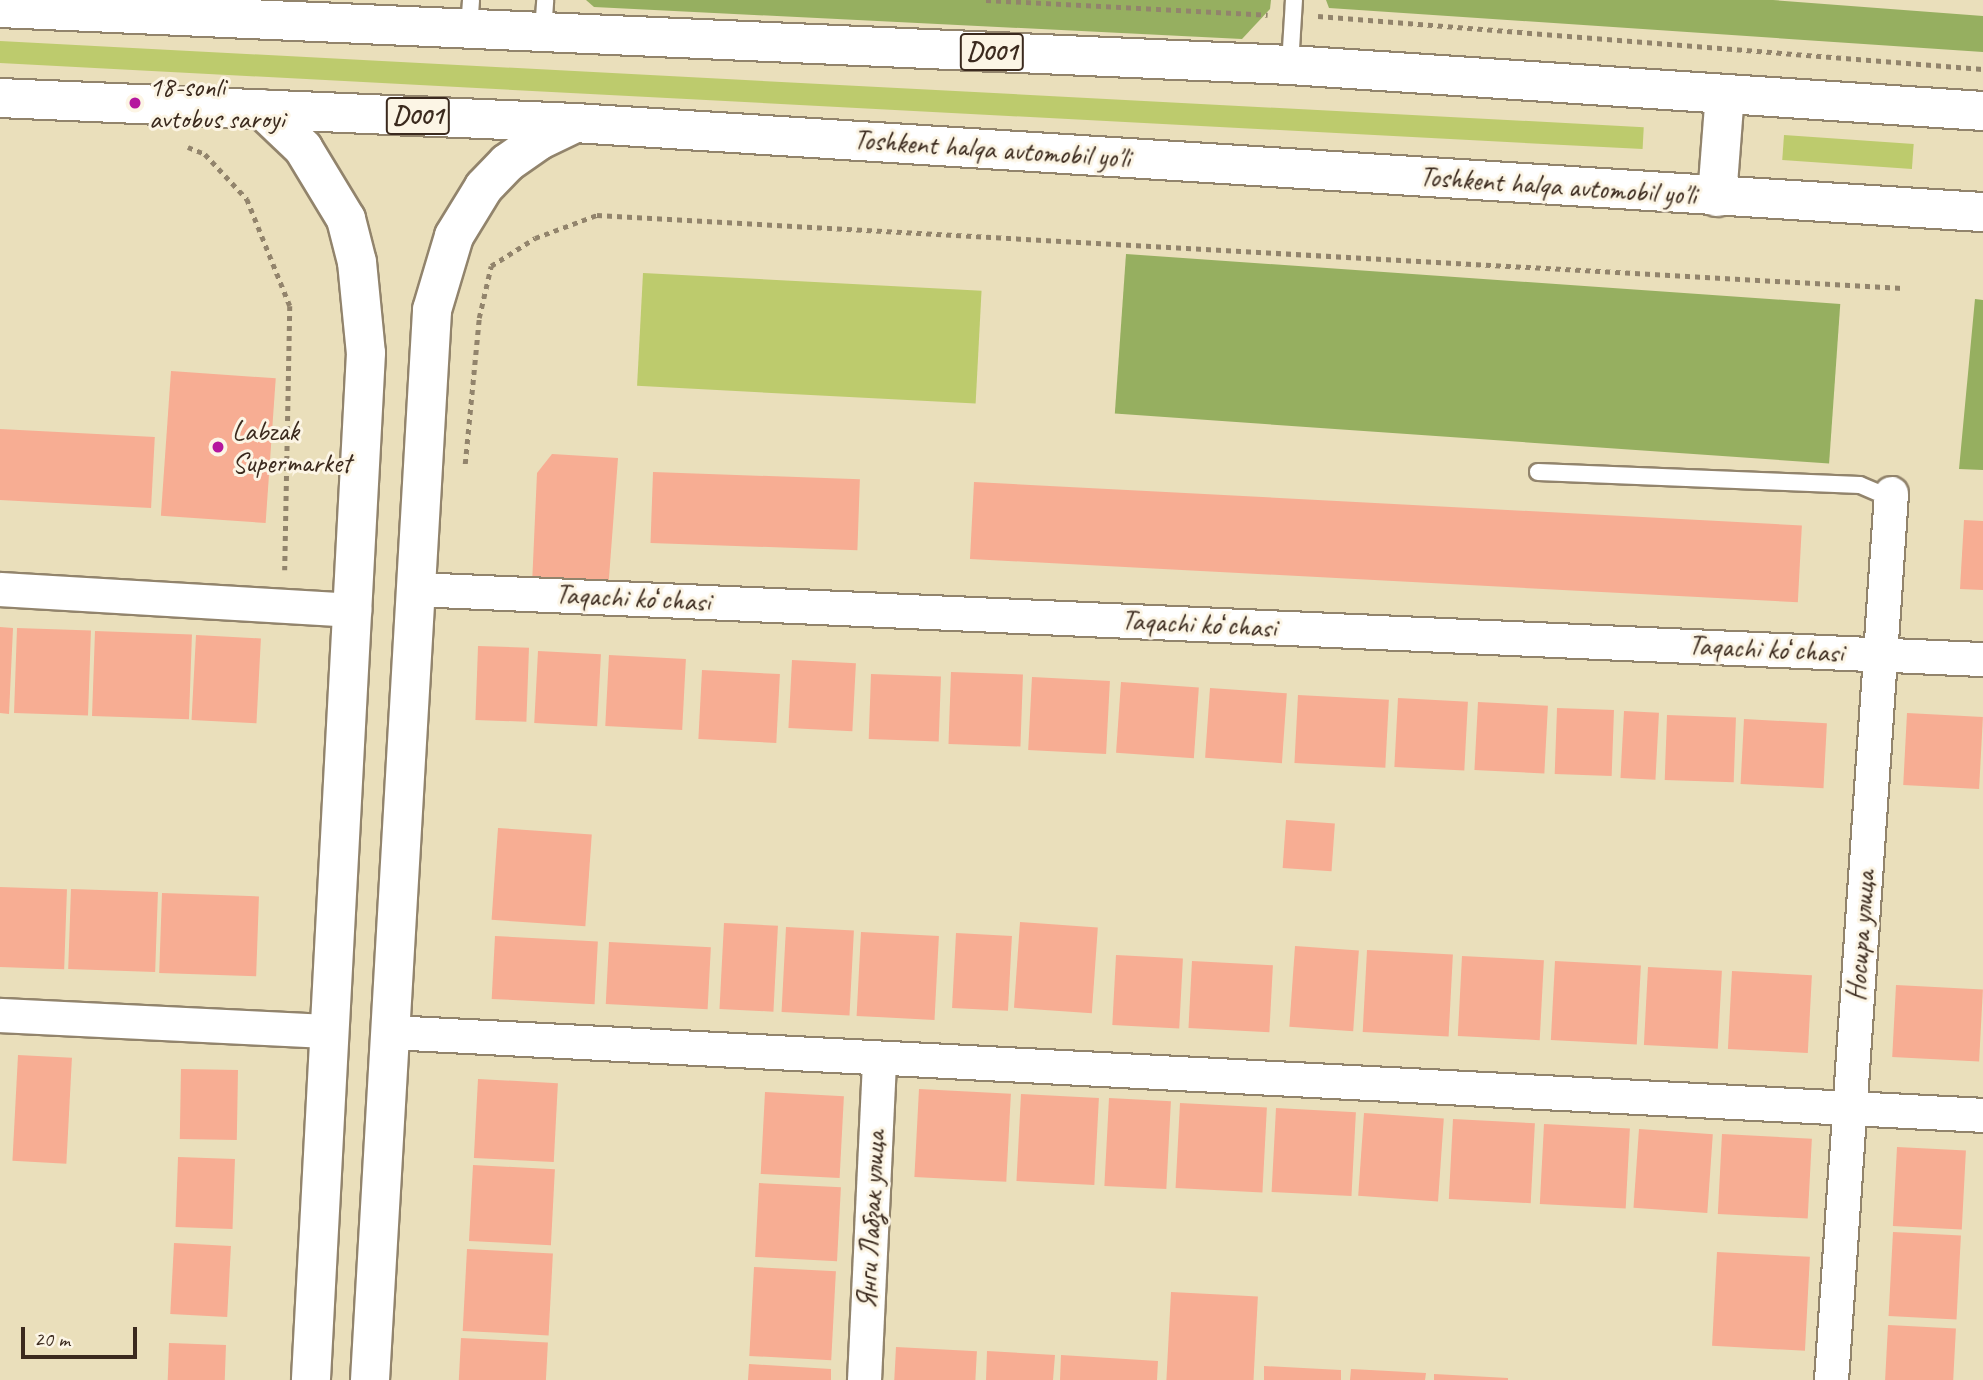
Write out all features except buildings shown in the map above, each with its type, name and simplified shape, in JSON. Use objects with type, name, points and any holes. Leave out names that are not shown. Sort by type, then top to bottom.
[{"type":"main road","name":"D001","points":[[0,8],[544,16],[1983,111]]},
{"type":"main road","points":[[1717,197],[1725,94]]},
{"type":"main road","name":"Toshkent halqa avtomobil yo'li","points":[[0,97],[575,123],[1983,212]]},
{"type":"main road","points":[[262,109],[303,148],[346,219],[363,308],[366,399],[311,1380]]},
{"type":"main road","points":[[370,1380],[432,310],[441,269],[466,211],[507,163],[575,123]]},
{"type":"main road","points":[[366,399],[427,402]]},
{"type":"street","name":"Носира улица","points":[[1831,1380],[1891,496]]},
{"type":"street","points":[[0,589],[354,610]]},
{"type":"street","name":"Taqachi koʻchasi","points":[[415,589],[1983,659]]},
{"type":"street","points":[[0,1015],[331,1031]]},
{"type":"street","points":[[390,1032],[1983,1115]]},
{"type":"street","name":"Янги Лабзак улица","points":[[864,1380],[879,1059]]},
{"type":"lane","points":[[1290,65],[1294,8]]},
{"type":"lane","points":[[1538,472],[1860,485],[1891,496]]},
{"type":"path","points":[[986,0],[1294,8],[1983,69]]},
{"type":"path","points":[[180,144],[205,154],[247,198],[290,306],[284,606]]},
{"type":"path","points":[[465,468],[479,318],[491,266],[535,238],[597,215],[1903,288]]},
{"type":"green space","points":[[586,0],[1271,0],[1270,9],[1242,39],[594,7]]},
{"type":"green space","points":[[1326,0],[1773,0],[1983,16],[1983,52],[1329,8]]},
{"type":"green space","points":[[0,41],[1644,127],[1643,149],[0,63]]},
{"type":"green space","points":[[1784,135],[1914,144],[1912,169],[1782,160]]},
{"type":"green space","points":[[1126,254],[1840,304],[1829,464],[1115,414]]},
{"type":"green space","points":[[643,273],[982,291],[976,404],[637,386]]},
{"type":"green space","points":[[1975,299],[1983,300],[1983,470],[1959,469]]},
{"type":"place","name":"18-sonli avtobus saroyi","points":[[135,103]]},
{"type":"place","name":"Labzak Supermarket","points":[[218,447]]}]
